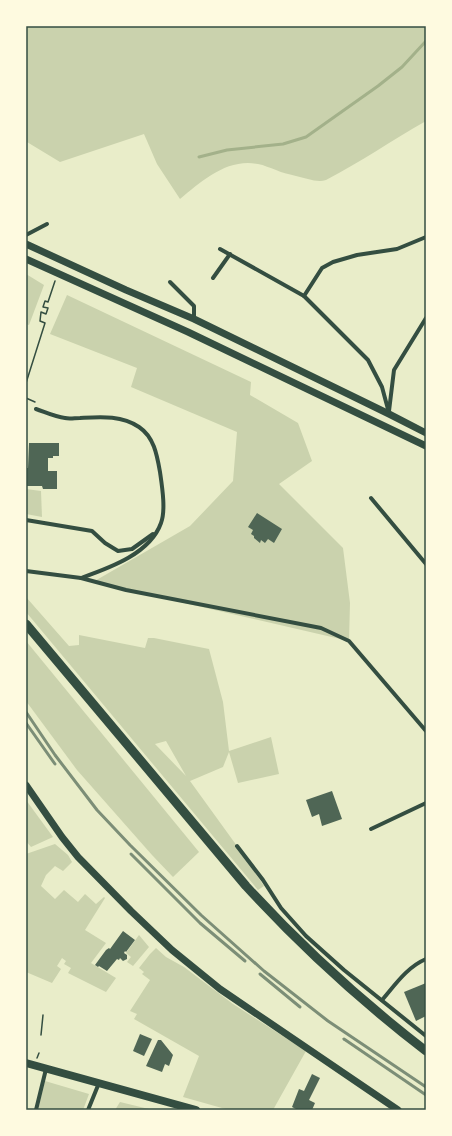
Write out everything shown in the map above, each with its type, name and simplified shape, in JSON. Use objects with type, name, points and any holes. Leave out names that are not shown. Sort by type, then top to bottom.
[{"type":"highway","points":[[26,624],[263,905],[318,959],[373,1008],[426,1051]]},
{"type":"main road","points":[[26,1063],[99,1082],[173,1107],[196,1110]]},
{"type":"street","points":[[26,235],[47,224]]},
{"type":"street","points":[[304,296],[322,268],[333,262],[356,255],[397,249],[426,237]]},
{"type":"street","points":[[26,244],[126,290],[194,319],[426,433]]},
{"type":"street","points":[[220,249],[304,296],[368,360],[382,387],[389,414]]},
{"type":"street","points":[[213,278],[230,254]]},
{"type":"street","points":[[26,259],[188,332],[426,446]]},
{"type":"street","points":[[170,282],[194,306],[194,319]]},
{"type":"street","points":[[389,414],[394,370],[426,318]]},
{"type":"street","points":[[36,409],[65,418],[108,416],[119,419],[138,427],[149,436],[154,444],[159,464],[163,496],[161,523],[148,543],[126,559],[114,567],[81,578]]},
{"type":"street","points":[[371,498],[426,564]]},
{"type":"street","points":[[26,520],[92,531],[105,543],[118,551],[132,549],[156,531]]},
{"type":"street","points":[[26,570],[81,578],[126,590],[321,628],[349,640],[426,731]]},
{"type":"street","points":[[26,785],[57,830],[78,857],[130,911],[172,950],[220,989],[398,1110]]},
{"type":"street","points":[[371,829],[426,803]]},
{"type":"street","points":[[237,846],[263,880],[281,908],[306,936],[344,970],[426,1036]]},
{"type":"street","points":[[382,1000],[405,974],[417,963],[426,959]]},
{"type":"street","points":[[36,1110],[46,1068]]},
{"type":"street","points":[[88,1110],[99,1082]]},
{"type":"path","points":[[26,382],[45,323],[40,321],[41,312],[46,314],[48,308],[44,307],[45,301],[48,302],[57,273]]},
{"type":"path","points":[[40,1035],[43,1015]]},
{"type":"green space","points":[[26,26],[426,26],[426,121],[352,166],[323,181],[311,180],[283,173],[258,164],[236,164],[216,172],[206,178],[180,199],[157,164],[144,134],[60,162],[27,142],[26,143]]},
{"type":"green space","points":[[26,274],[44,285],[29,325],[26,324]]},
{"type":"green space","points":[[67,295],[251,382],[250,395],[298,423],[312,461],[279,484],[343,548],[350,603],[349,641],[93,582],[190,526],[233,481],[237,432],[131,387],[137,368],[50,334]]},
{"type":"green space","points":[[26,489],[41,491],[42,517],[26,514]]},
{"type":"green space","points":[[26,597],[69,646],[79,645],[79,635],[145,648],[148,638],[154,638],[209,649],[223,702],[229,751],[271,737],[279,774],[238,783],[229,752],[223,767],[190,781],[264,886],[258,890],[26,612]],"holes":[[[166,741],[186,776],[155,744]]]},
{"type":"green space","points":[[26,641],[199,852],[173,877],[77,770],[26,701]]},
{"type":"green space","points":[[26,800],[53,837],[31,847],[26,841]]},
{"type":"green space","points":[[55,844],[68,855],[72,862],[63,871],[55,866],[46,875],[41,886],[55,899],[64,890],[78,902],[85,894],[96,904],[104,897],[105,898],[85,930],[106,943],[91,963],[116,978],[106,992],[68,973],[71,968],[64,964],[66,961],[62,958],[57,966],[61,969],[52,983],[26,972],[26,854]]},
{"type":"green space","points":[[139,935],[149,947],[133,966],[127,962],[131,957],[126,953]]},
{"type":"green space","points":[[156,948],[166,957],[184,967],[233,1004],[306,1051],[273,1110],[229,1110],[183,1097],[199,1056],[134,1019],[137,1014],[130,1011],[150,980],[142,974],[144,972],[139,968]]},
{"type":"green space","points":[[45,1081],[89,1094],[83,1110],[38,1110]]},
{"type":"green space","points":[[120,1102],[153,1110],[115,1110]]},
{"type":"building","points":[[29,443],[59,443],[59,456],[48,458],[48,471],[57,471],[57,489],[43,489],[42,486],[26,486],[26,468],[28,468]]},
{"type":"building","points":[[257,513],[282,529],[274,543],[268,539],[265,543],[261,540],[260,543],[251,534],[253,530],[248,527]]},
{"type":"building","points":[[332,791],[342,819],[322,826],[319,814],[312,817],[306,800]]},
{"type":"building","points":[[123,931],[135,940],[124,953],[127,955],[127,959],[123,961],[120,958],[119,960],[117,959],[107,971],[95,965],[106,950],[109,948],[110,949]]},
{"type":"building","points":[[426,983],[426,1016],[416,1021],[404,992]]},
{"type":"building","points":[[140,1034],[152,1039],[144,1056],[133,1051]]},
{"type":"building","points":[[158,1040],[161,1040],[173,1055],[169,1066],[165,1064],[162,1072],[146,1066]]},
{"type":"building","points":[[312,1074],[320,1078],[309,1100],[315,1103],[312,1110],[298,1110],[292,1107],[299,1089],[304,1091]]},
{"type":"waterway","points":[[199,157],[227,150],[283,144],[306,137],[378,86],[402,67],[426,41]]},
{"type":"railway","points":[[26,712],[55,755],[97,810],[201,915],[264,971],[328,1021],[426,1087]]},
{"type":"railway","points":[[26,723],[55,764]]},
{"type":"railway","points":[[131,854],[200,923],[245,961]]},
{"type":"railway","points":[[260,974],[300,1007]]},
{"type":"railway","points":[[344,1039],[426,1095]]}]
